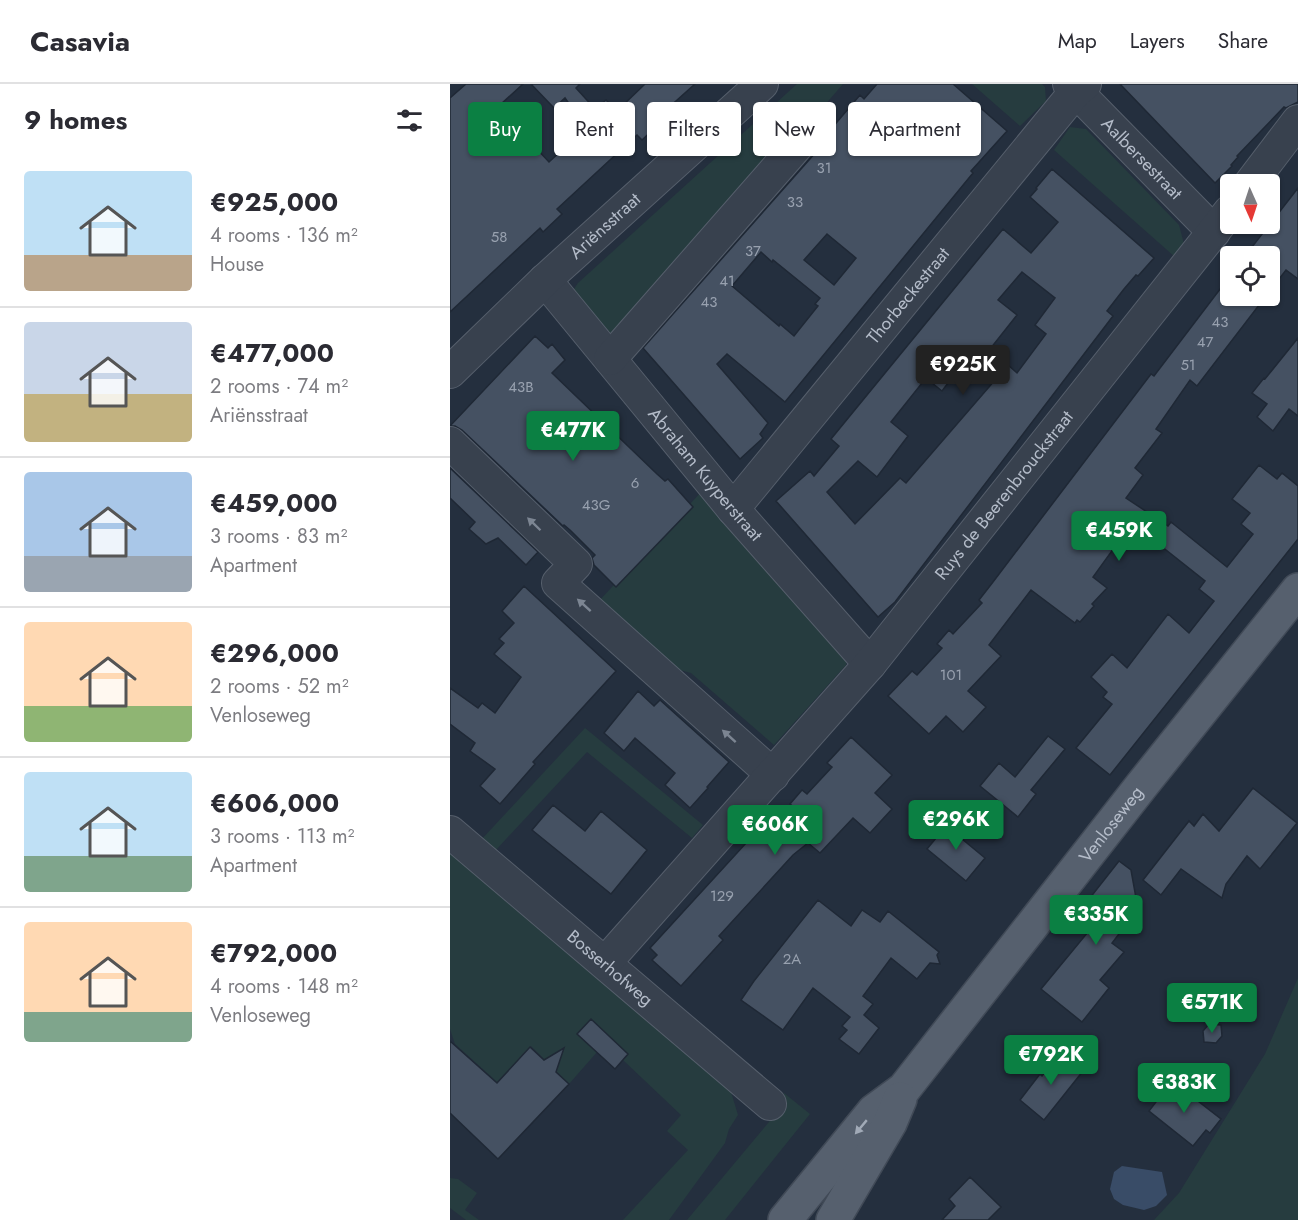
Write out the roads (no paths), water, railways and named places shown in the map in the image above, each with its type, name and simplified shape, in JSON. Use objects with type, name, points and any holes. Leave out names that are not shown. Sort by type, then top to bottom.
[{"type":"main road","name":"Venloseweg","points":[[833,1220],[890,1123],[904,1089],[1298,590]]},
{"type":"main road","name":"Venloseweg","points":[[785,1220],[874,1111],[904,1089]]},
{"type":"street","name":"Ariënsstraat","points":[[450,372],[545,280],[762,84]]},
{"type":"street","name":"Aalbersestraat","points":[[1077,86],[1220,220]]},
{"type":"street","name":"Thorbeckestraat","points":[[733,509],[1077,86]]},
{"type":"street","points":[[1258,174],[1298,122]]},
{"type":"street","points":[[610,359],[788,156]]},
{"type":"street","name":"Ruys de Beerenbrouckstraat","points":[[605,963],[870,664],[1220,225]]},
{"type":"street","name":"Abraham Kuyperstraat","points":[[545,280],[733,509],[870,664]]},
{"type":"street","points":[[450,443],[576,564],[558,583],[773,775]]},
{"type":"street","name":"Bosserhofweg","points":[[450,832],[770,1104]]},
{"type":"water","points":[[1122,1166],[1162,1172],[1167,1195],[1156,1206],[1144,1210],[1123,1205],[1114,1199],[1110,1189],[1114,1172]]}]
